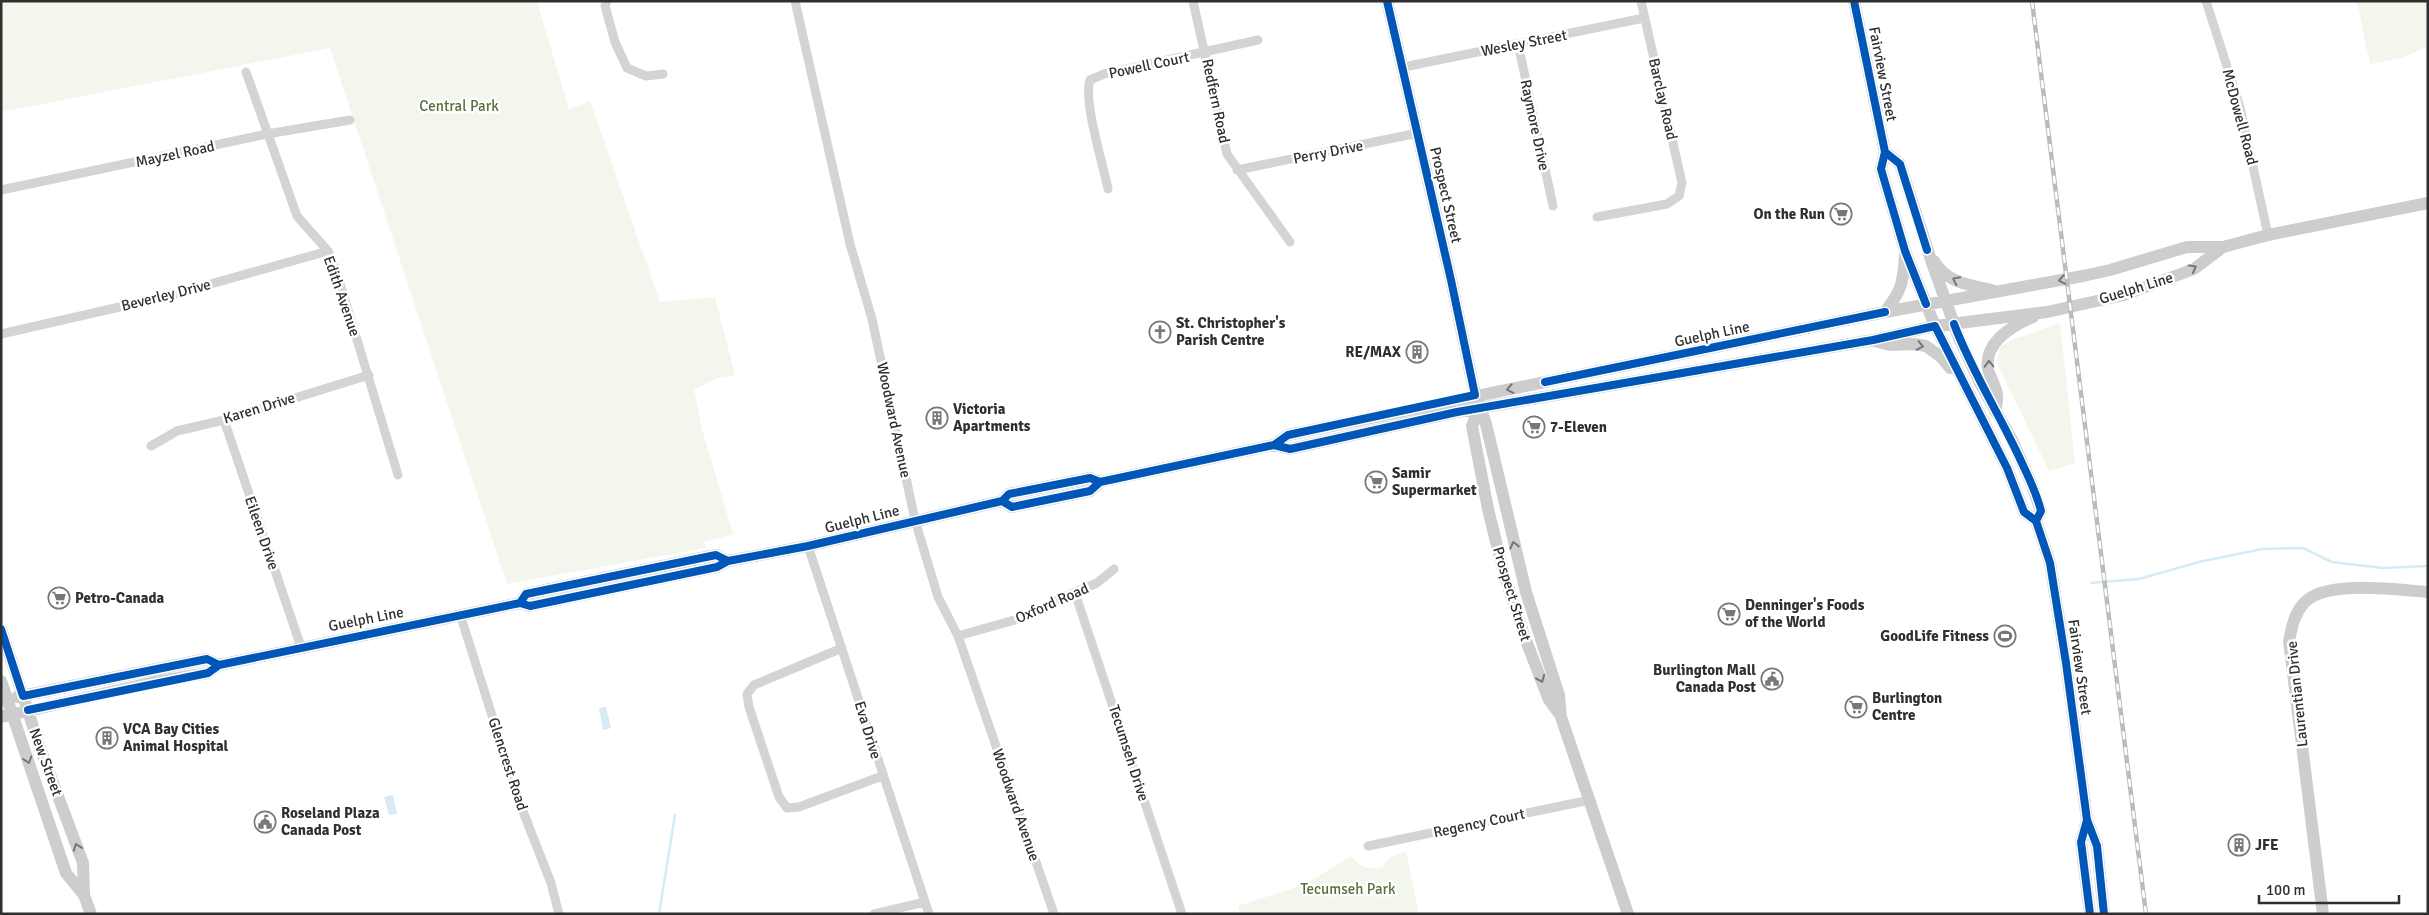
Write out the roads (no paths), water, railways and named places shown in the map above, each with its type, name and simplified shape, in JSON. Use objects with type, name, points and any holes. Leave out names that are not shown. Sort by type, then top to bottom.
[{"type":"main road","name":"Prospect Street","points":[[1387,1],[1404,67],[1477,402],[1472,426],[1488,509],[1504,574],[1525,638],[1549,700],[1561,716],[1628,914]]},
{"type":"main road","name":"Fairview Street","points":[[1854,1],[1885,152],[1881,169],[1905,251],[1935,326],[2007,468],[2024,512],[2036,521],[2050,563],[2066,663],[2087,820],[2097,846],[2104,914]]},
{"type":"main road","name":"Fairview Street","points":[[1885,152],[1900,164],[1927,250],[1954,324],[1995,411],[2012,440],[2039,503],[2041,511],[2036,521]]},
{"type":"main road","name":"Guelph Line","points":[[7,715],[208,673],[219,665],[301,647],[520,603],[526,594],[716,555],[728,560],[808,546],[915,520],[1002,502],[1009,494],[1090,478],[1100,482],[1274,445],[1290,449],[1477,402],[1885,312],[2110,270],[2187,247],[2223,247],[2268,235],[2428,203]]},
{"type":"main road","name":"Guelph Line","points":[[1477,402],[1873,340],[1935,326],[2047,312],[2124,296],[2194,269],[2223,247]]},
{"type":"main road","points":[[1927,250],[1945,274],[1957,282],[1997,291]]},
{"type":"main road","points":[[1885,312],[1898,296],[1903,285],[1905,251]]},
{"type":"main road","points":[[1995,411],[1997,395],[1988,368],[1988,358],[1992,348],[2014,326],[2047,312]]},
{"type":"main road","points":[[1873,340],[1890,345],[1913,344],[1926,346],[1942,357],[1958,374]]},
{"type":"main road","name":"Laurentian Drive","points":[[2322,914],[2289,641],[2294,619],[2305,602],[2322,592],[2341,588],[2428,592]]},
{"type":"main road","name":"New Street","points":[[1,629],[83,863],[84,895],[90,914]]},
{"type":"main road","name":"Guelph Line","points":[[5,700],[207,659],[219,665]]},
{"type":"main road","name":"New Street","points":[[1,681],[7,715],[66,873],[84,895]]},
{"type":"main road","name":"Fairview Street","points":[[2087,820],[2081,842],[2090,914]]},
{"type":"street","points":[[607,1],[605,6],[615,42],[628,68],[646,76],[663,74]]},
{"type":"street","name":"Woodward Avenue","points":[[795,1],[850,244],[872,319],[915,520],[938,597],[958,636],[1054,914]]},
{"type":"street","name":"Redfern Road","points":[[1193,1],[1206,53],[1226,154],[1290,242]]},
{"type":"street","name":"Barclay Road","points":[[1597,217],[1667,204],[1679,196],[1682,183],[1641,1]]},
{"type":"street","name":"McDowell Road","points":[[2206,1],[2240,107],[2268,235]]},
{"type":"street","name":"Wesley Street","points":[[1404,67],[1644,18]]},
{"type":"street","name":"Powell Court","points":[[1108,188],[1087,89],[1090,80],[1104,74],[1258,40]]},
{"type":"street","name":"Raymore Drive","points":[[1518,44],[1553,206]]},
{"type":"street","name":"Edith Avenue","points":[[246,72],[297,216],[328,251],[369,375],[398,474]]},
{"type":"street","name":"Mayzel Road","points":[[1,190],[267,134],[350,120]]},
{"type":"street","name":"Perry Drive","points":[[1237,170],[1418,133]]},
{"type":"street","name":"Beverley Drive","points":[[1,334],[168,296],[328,251]]},
{"type":"street","name":"Karen Drive","points":[[151,446],[177,431],[224,420],[369,375]]},
{"type":"street","name":"Eileen Drive","points":[[224,420],[301,647]]},
{"type":"street","name":"Eva Drive","points":[[808,546],[882,776],[929,914]]},
{"type":"street","name":"Oxford Road","points":[[958,636],[1032,615],[1057,600],[1097,583],[1114,569]]},
{"type":"street","name":"Tecumseh Drive","points":[[1075,593],[1182,914]]},
{"type":"street","name":"Glencrest Road","points":[[460,614],[519,801],[551,883],[559,914]]},
{"type":"street","points":[[842,648],[754,685],[747,694],[749,707],[779,797],[787,808],[799,807],[882,776]]},
{"type":"street","name":"Regency Court","points":[[1368,846],[1590,800]]},
{"type":"street","points":[[874,914],[925,902]]},
{"type":"water","points":[[606,707],[611,728],[603,730],[599,708]]},
{"type":"water","points":[[393,795],[397,814],[389,815],[384,797]]},
{"type":"waterway","points":[[2091,583],[2139,579],[2199,562],[2262,549],[2303,548],[2332,562],[2383,568],[2428,566]]},
{"type":"waterway","points":[[659,914],[675,815]]},
{"type":"railway","points":[[2032,1],[2146,914]]},
{"type":"place","name":"On the Run","points":[[1841,214]]},
{"type":"place","name":"St. Christopher's Parish Centre","points":[[1160,332]]},
{"type":"place","name":"RE/MAX","points":[[1417,352]]},
{"type":"place","name":"Victoria Apartments","points":[[937,418]]},
{"type":"place","name":"7-Eleven","points":[[1534,427]]},
{"type":"place","name":"Samir Supermarket","points":[[1376,482]]},
{"type":"place","name":"Petro-Canada","points":[[59,598]]},
{"type":"place","name":"Denninger's Foods of the World","points":[[1729,614]]},
{"type":"place","name":"GoodLife Fitness","points":[[2005,636]]},
{"type":"place","name":"Burlington Mall Canada Post","points":[[1772,679]]},
{"type":"place","name":"Burlington Centre","points":[[1856,707]]},
{"type":"place","name":"VCA Bay Cities Animal Hospital","points":[[107,738]]},
{"type":"place","name":"Roseland Plaza Canada Post","points":[[265,822]]},
{"type":"place","name":"JFE","points":[[2239,845]]},
{"type":"park label","name":"Central Park","points":[[459,106]]},
{"type":"park label","name":"Tecumseh Park","points":[[1348,889]]}]
